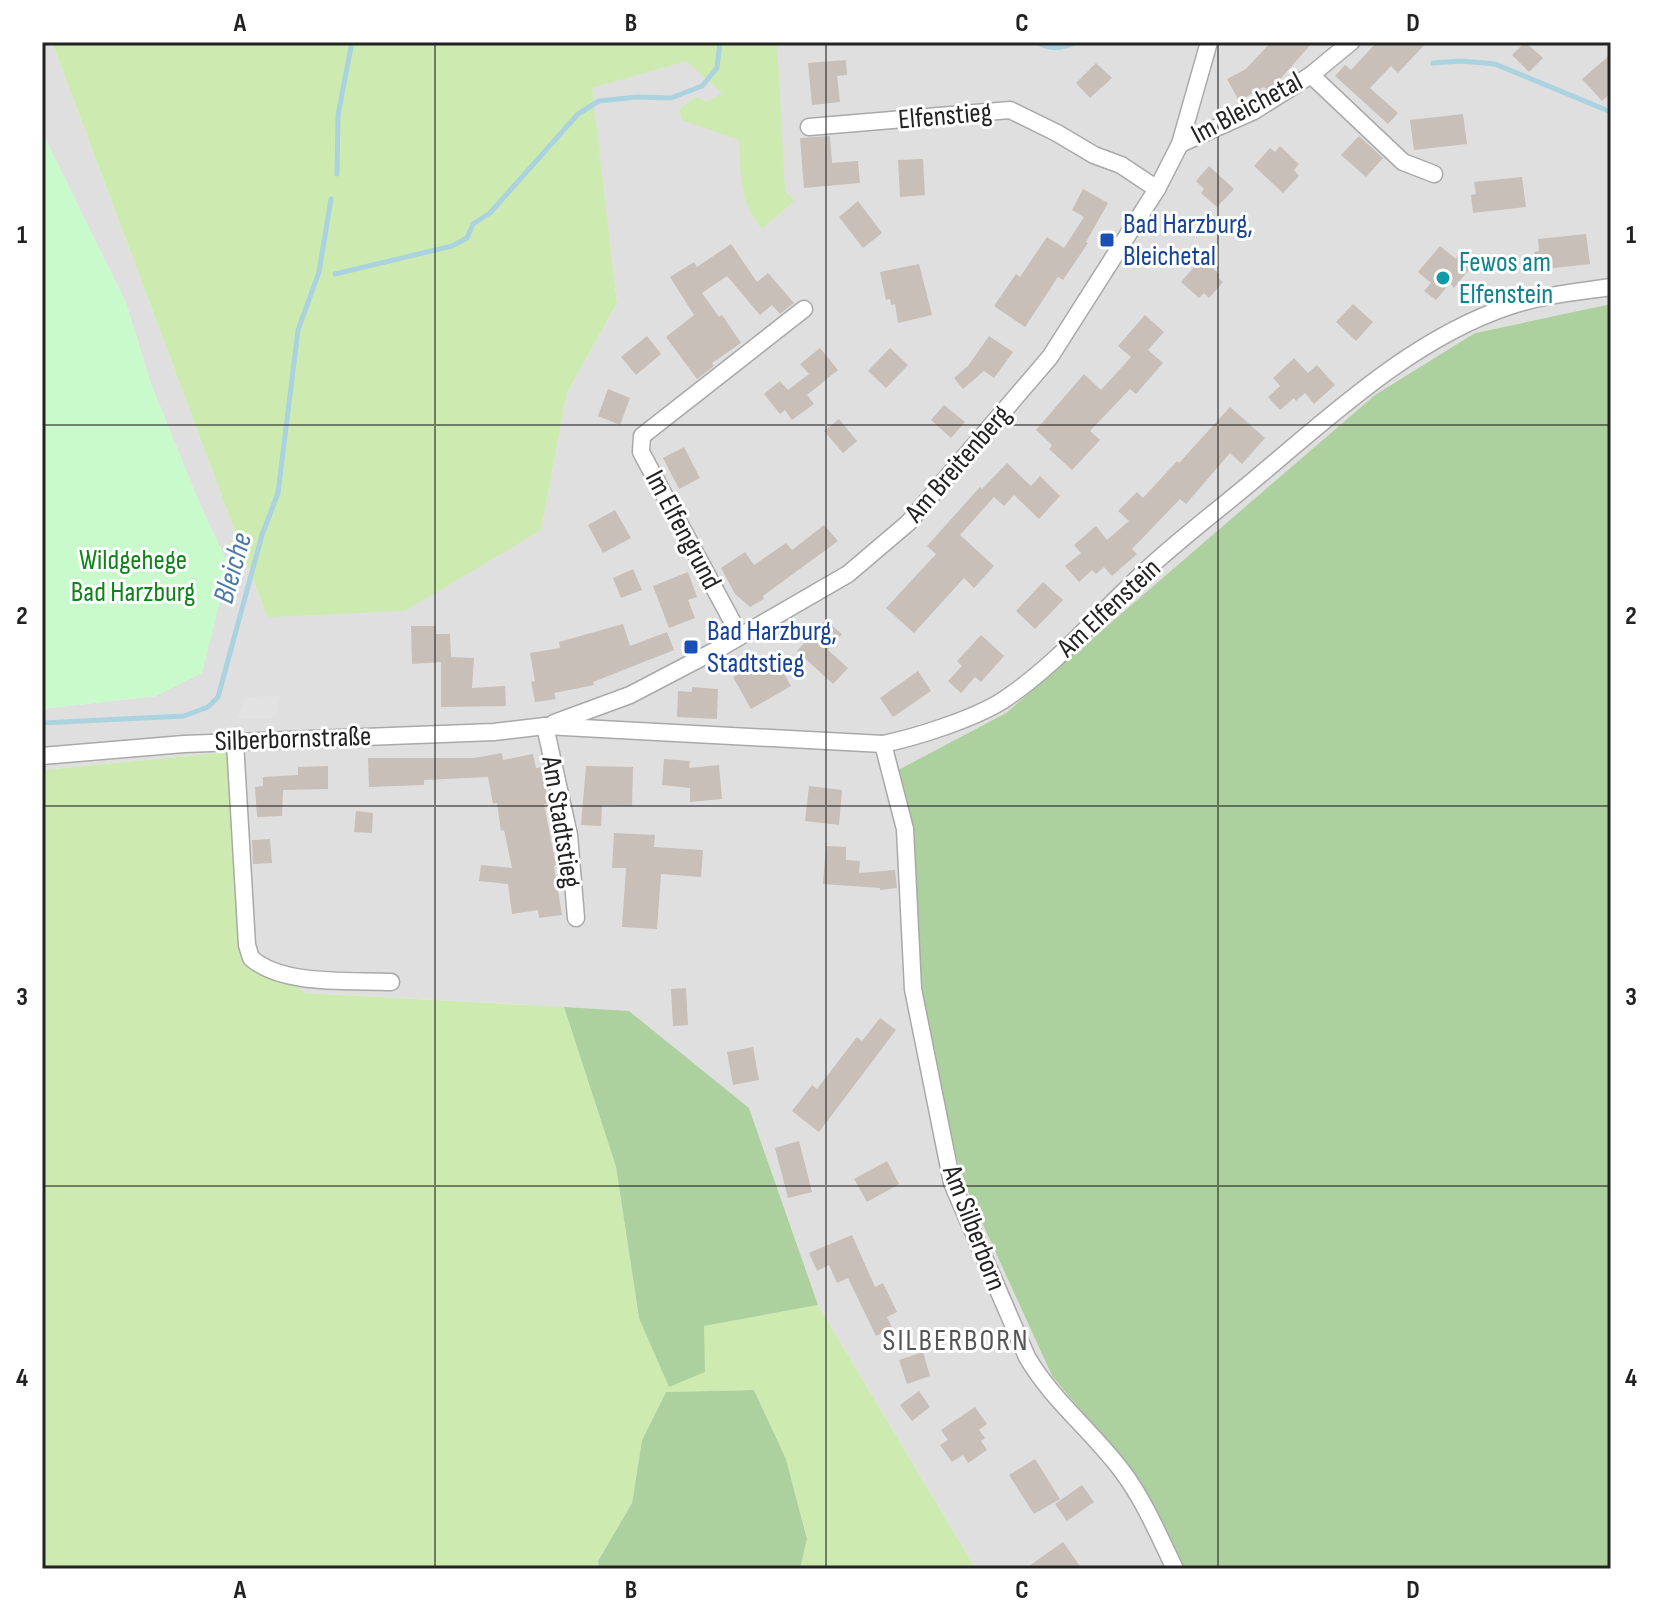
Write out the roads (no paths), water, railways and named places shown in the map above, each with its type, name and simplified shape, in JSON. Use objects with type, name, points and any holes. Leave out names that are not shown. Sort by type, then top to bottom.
[{"type":"street","name":"Am Breitenberg","points":[[545,726],[630,695],[740,636],[848,574],[908,523],[1050,357],[1157,189],[1180,144],[1209,42]]},
{"type":"street","name":"Im Bleichetal","points":[[1180,144],[1254,111],[1311,75],[1351,42]]},
{"type":"street","points":[[1311,75],[1403,162],[1434,174]]},
{"type":"street","name":"Elfenstieg","points":[[809,127],[1010,110],[1094,155],[1121,165],[1157,189]]},
{"type":"street","name":"Am Elfenstein","points":[[545,726],[883,744],[974,714],[1001,701],[1046,666],[1144,572],[1370,383],[1470,323],[1510,306],[1548,296],[1611,287]]},
{"type":"street","name":"Im Elfengrund","points":[[740,636],[641,452],[640,443],[642,436],[804,309]]},
{"type":"street","name":"Silberbornstraße","points":[[42,756],[235,742],[494,732],[545,726]]},
{"type":"street","name":"Am Stadtstieg","points":[[545,726],[569,835],[576,918]]},
{"type":"street","points":[[235,742],[247,945],[251,958],[275,972],[295,977],[391,982]]},
{"type":"street","name":"Am Silberborn","points":[[883,744],[905,829],[913,989],[952,1183],[1027,1357],[1041,1382],[1122,1471],[1144,1505],[1175,1569]]},
{"type":"waterway","points":[[337,174],[338,115],[352,42]]},
{"type":"waterway","name":"Bleiche","points":[[335,274],[452,246],[467,238],[473,224],[490,213],[578,114],[599,101],[637,97],[671,98],[702,86],[717,68],[720,42]]},
{"type":"waterway","name":"Bleiche","points":[[1036,42],[1056,48],[1077,42]]},
{"type":"waterway","points":[[1433,63],[1461,61],[1495,64],[1611,112]]},
{"type":"waterway","name":"Bleiche","points":[[42,723],[184,716],[208,707],[218,697],[262,535],[278,493],[298,330],[319,272],[331,199]]},
{"type":"place","name":"Bad Harzburg, Bleichetal","points":[[1107,240]]},
{"type":"place","name":"Fewos am Elfenstein","points":[[1443,278]]},
{"type":"place","name":"Bad Harzburg, Stadtstieg","points":[[691,647]]},
{"type":"district","name":"SILBERBORN","points":[[956,1341]]},
{"type":"park label","name":"Wildgehege Bad Harzburg","points":[[133,576]]}]
